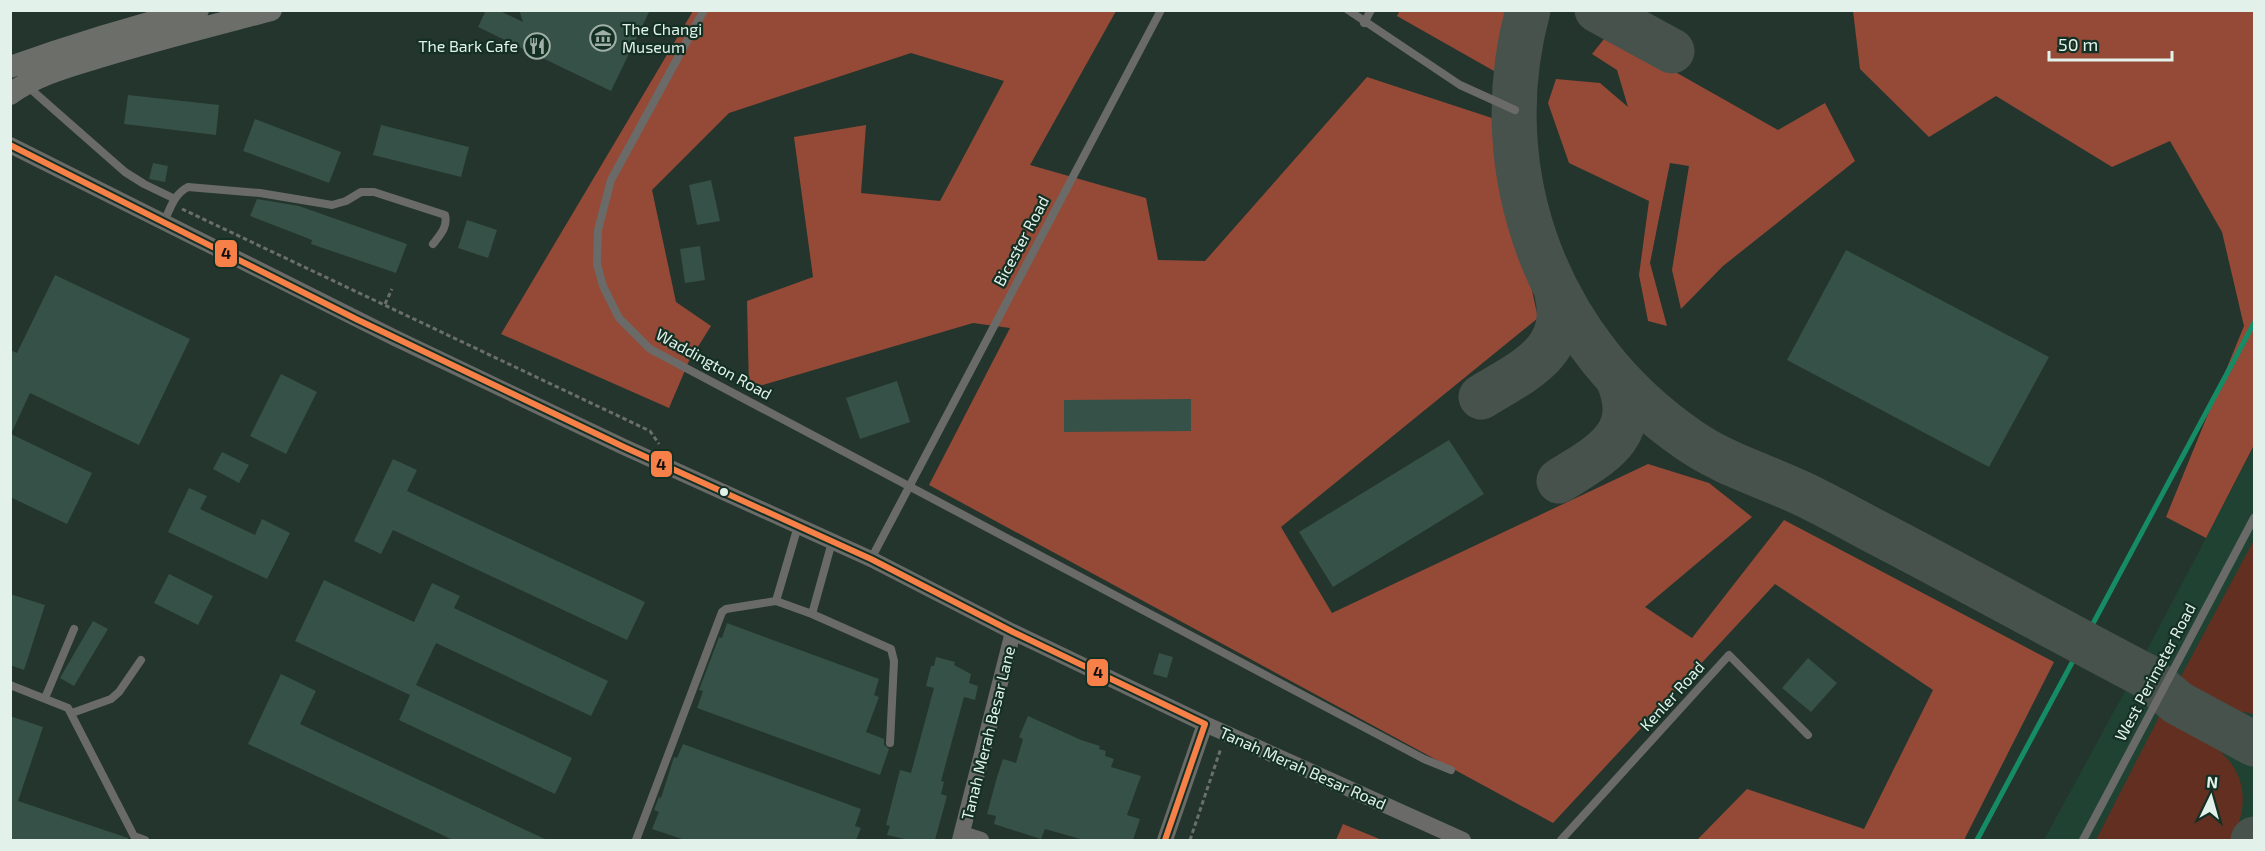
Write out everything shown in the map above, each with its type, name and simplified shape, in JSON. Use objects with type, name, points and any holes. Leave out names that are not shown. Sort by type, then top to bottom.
[{"type":"street","points":[[14,75],[47,53],[198,10]]},
{"type":"street","points":[[14,75],[56,70],[162,38],[271,10]]},
{"type":"street","name":"Tanah Merah Besar Road","points":[[10,145],[376,329],[624,447],[871,559],[1013,632],[1205,724],[1463,840]]},
{"type":"street","name":"Tanah Merah Besar Lane","points":[[981,840],[961,837],[1013,632]]},
{"type":"street","points":[[1165,840],[1205,724]]},
{"type":"lane","name":"Waddington Road","points":[[704,10],[611,180],[598,230],[597,264],[603,286],[619,318],[650,349],[1424,759],[1451,770]]},
{"type":"lane","name":"Bicester Road","points":[[871,559],[1161,10]]},
{"type":"lane","points":[[1348,10],[1460,85],[1515,110]]},
{"type":"lane","points":[[1365,23],[1371,10]]},
{"type":"lane","points":[[14,75],[125,172],[173,202]]},
{"type":"lane","points":[[164,222],[181,190],[188,187],[260,193],[332,205],[361,192],[374,192],[445,215],[446,222],[443,232],[433,244]]},
{"type":"lane","name":"West Perimeter Road","points":[[2083,840],[2254,518]]},
{"type":"lane","points":[[776,601],[798,526]]},
{"type":"lane","points":[[812,614],[832,542]]},
{"type":"lane","points":[[636,840],[722,612],[731,607],[776,601],[812,614],[891,649],[894,661],[890,743]]},
{"type":"lane","points":[[45,698],[74,629]]},
{"type":"lane","name":"Kenler Road","points":[[1561,840],[1729,655],[1808,735]]},
{"type":"lane","points":[[72,714],[116,696],[141,660]]},
{"type":"lane","points":[[10,685],[62,704],[72,714],[133,838],[145,840]]},
{"type":"path","points":[[173,202],[650,431],[665,450]]},
{"type":"path","points":[[385,304],[392,289]]},
{"type":"path","points":[[1190,840],[1226,733]]},
{"type":"shaded area","points":[[1400,10],[1521,11],[1494,71],[1397,16]]},
{"type":"shaded area","points":[[693,11],[1116,11],[1030,165],[1146,198],[1158,260],[1205,261],[1367,77],[1495,119],[1538,318],[1281,527],[1332,613],[1648,464],[1709,483],[1752,517],[1645,607],[1692,638],[1784,520],[2054,662],[1964,840],[1697,840],[1747,789],[1864,829],[1933,690],[1775,584],[1553,823],[929,485],[1010,328],[973,323],[749,389],[747,301],[813,277],[794,137],[866,125],[861,193],[940,201],[1004,81],[911,53],[729,113],[652,190],[676,302],[711,326],[689,361],[669,408],[501,334]]},
{"type":"shaded area","points":[[1853,11],[2254,11],[2254,445],[2206,538],[2166,517],[2244,326],[2222,232],[2170,141],[2112,167],[1996,96],[1929,137],[1860,69]]},
{"type":"shaded area","points":[[1608,34],[1778,130],[1825,103],[1855,161],[1723,266],[1681,309],[1672,270],[1689,166],[1670,163],[1650,263],[1667,326],[1648,321],[1639,275],[1649,201],[1569,163],[1548,103],[1556,79],[1600,83],[1628,107],[1617,70],[1592,54]]},
{"type":"shaded area","points":[[2254,447],[2254,840],[2044,840],[2136,671]]},
{"type":"shaded area","points":[[2254,540],[2254,714],[2232,710],[2178,682]]},
{"type":"shaded area","points":[[2161,713],[2205,738],[2229,761],[2238,775],[2242,791],[2241,812],[2235,836],[2243,840],[2096,840]]},
{"type":"shaded area","points":[[1343,824],[1382,840],[1336,840]]},
{"type":"building","points":[[486,10],[498,10],[523,22],[519,10],[650,10],[611,91],[478,27]]},
{"type":"building","points":[[128,95],[219,105],[216,135],[124,124]]},
{"type":"building","points":[[255,119],[341,152],[329,183],[243,151]]},
{"type":"building","points":[[381,125],[469,147],[461,177],[373,155]]},
{"type":"building","points":[[153,163],[168,166],[165,182],[149,179]]},
{"type":"building","points":[[711,180],[720,221],[697,225],[689,185]]},
{"type":"building","points":[[257,199],[299,206],[407,244],[396,273],[311,244],[312,240],[250,216]]},
{"type":"building","points":[[467,220],[497,230],[488,258],[458,248]]},
{"type":"building","points":[[700,246],[705,280],[685,283],[680,249]]},
{"type":"building","points":[[1846,250],[2049,357],[1989,467],[1787,360]]},
{"type":"building","points":[[55,275],[190,339],[139,445],[30,393],[11,434],[92,473],[67,524],[10,497],[10,350],[17,353]]},
{"type":"building","points":[[281,374],[317,392],[286,454],[250,436]]},
{"type":"building","points":[[897,381],[910,422],[860,439],[846,398]]},
{"type":"building","points":[[1191,399],[1191,431],[1064,432],[1064,400]]},
{"type":"building","points":[[1449,440],[1484,494],[1333,587],[1299,532]]},
{"type":"building","points":[[222,452],[249,465],[239,483],[213,469]]},
{"type":"building","points":[[393,459],[417,470],[407,491],[645,602],[627,640],[393,530],[381,554],[354,541]]},
{"type":"building","points":[[189,488],[207,496],[200,509],[255,535],[262,519],[290,533],[267,579],[168,532]]},
{"type":"building","points":[[169,574],[213,596],[198,625],[154,603]]},
{"type":"building","points":[[324,580],[414,622],[432,583],[460,596],[454,608],[608,681],[591,716],[436,643],[416,685],[572,758],[555,794],[399,720],[410,695],[295,641]]},
{"type":"building","points":[[10,594],[45,605],[24,670],[10,665]]},
{"type":"building","points":[[93,621],[108,629],[74,686],[60,678]]},
{"type":"building","points":[[727,623],[879,679],[874,695],[879,697],[866,732],[884,739],[884,745],[889,749],[880,775],[697,708],[703,691],[699,690],[719,637],[722,638]]},
{"type":"building","points":[[1159,653],[1173,657],[1167,678],[1153,674]]},
{"type":"building","points":[[936,657],[955,662],[954,665],[971,674],[969,683],[978,686],[975,700],[964,697],[941,781],[944,782],[941,794],[947,796],[935,840],[909,840],[887,835],[890,826],[886,825],[900,770],[911,773],[934,688],[926,686]]},
{"type":"building","points":[[1808,658],[1837,683],[1811,712],[1782,688]]},
{"type":"building","points":[[281,674],[316,691],[300,724],[547,840],[453,840],[248,744]]},
{"type":"building","points":[[10,716],[43,727],[18,801],[128,838],[128,840],[10,840]]},
{"type":"building","points":[[1028,716],[1100,746],[1099,749],[1106,751],[1105,756],[1114,759],[1111,767],[1141,776],[1127,815],[1140,819],[1133,840],[1084,840],[1045,829],[1041,839],[994,824],[996,816],[987,814],[997,777],[1003,759],[1016,763],[1023,739],[1019,737]]},
{"type":"building","points":[[683,744],[861,809],[855,826],[861,828],[856,840],[685,840],[652,829],[659,812],[654,810],[659,797],[661,798],[674,757],[677,758]]},
{"type":"waterway","points":[[1977,840],[2254,323]]},
{"type":"taxiway","points":[[1528,10],[1516,72],[1515,133],[1523,194],[1540,251],[1565,306],[1599,356],[1640,401],[1702,448],[1730,463],[1820,502],[1939,565],[2146,676],[2178,703],[2254,744]]},
{"type":"taxiway","points":[[1597,10],[1672,51]]},
{"type":"taxiway","points":[[1481,397],[1527,369],[1550,346],[1557,331],[1559,314],[1557,294]]},
{"type":"taxiway","points":[[1559,481],[1602,452],[1613,442],[1621,429],[1625,415],[1624,399],[1618,379]]},
{"type":"transit line","name":"4","points":[[10,145],[358,320],[624,447],[871,559],[1013,632],[1205,724],[1165,840]]},
{"type":"place","name":"The Changi Museum","points":[[603,38]]},
{"type":"place","name":"The Bark Cafe","points":[[537,46]]}]
